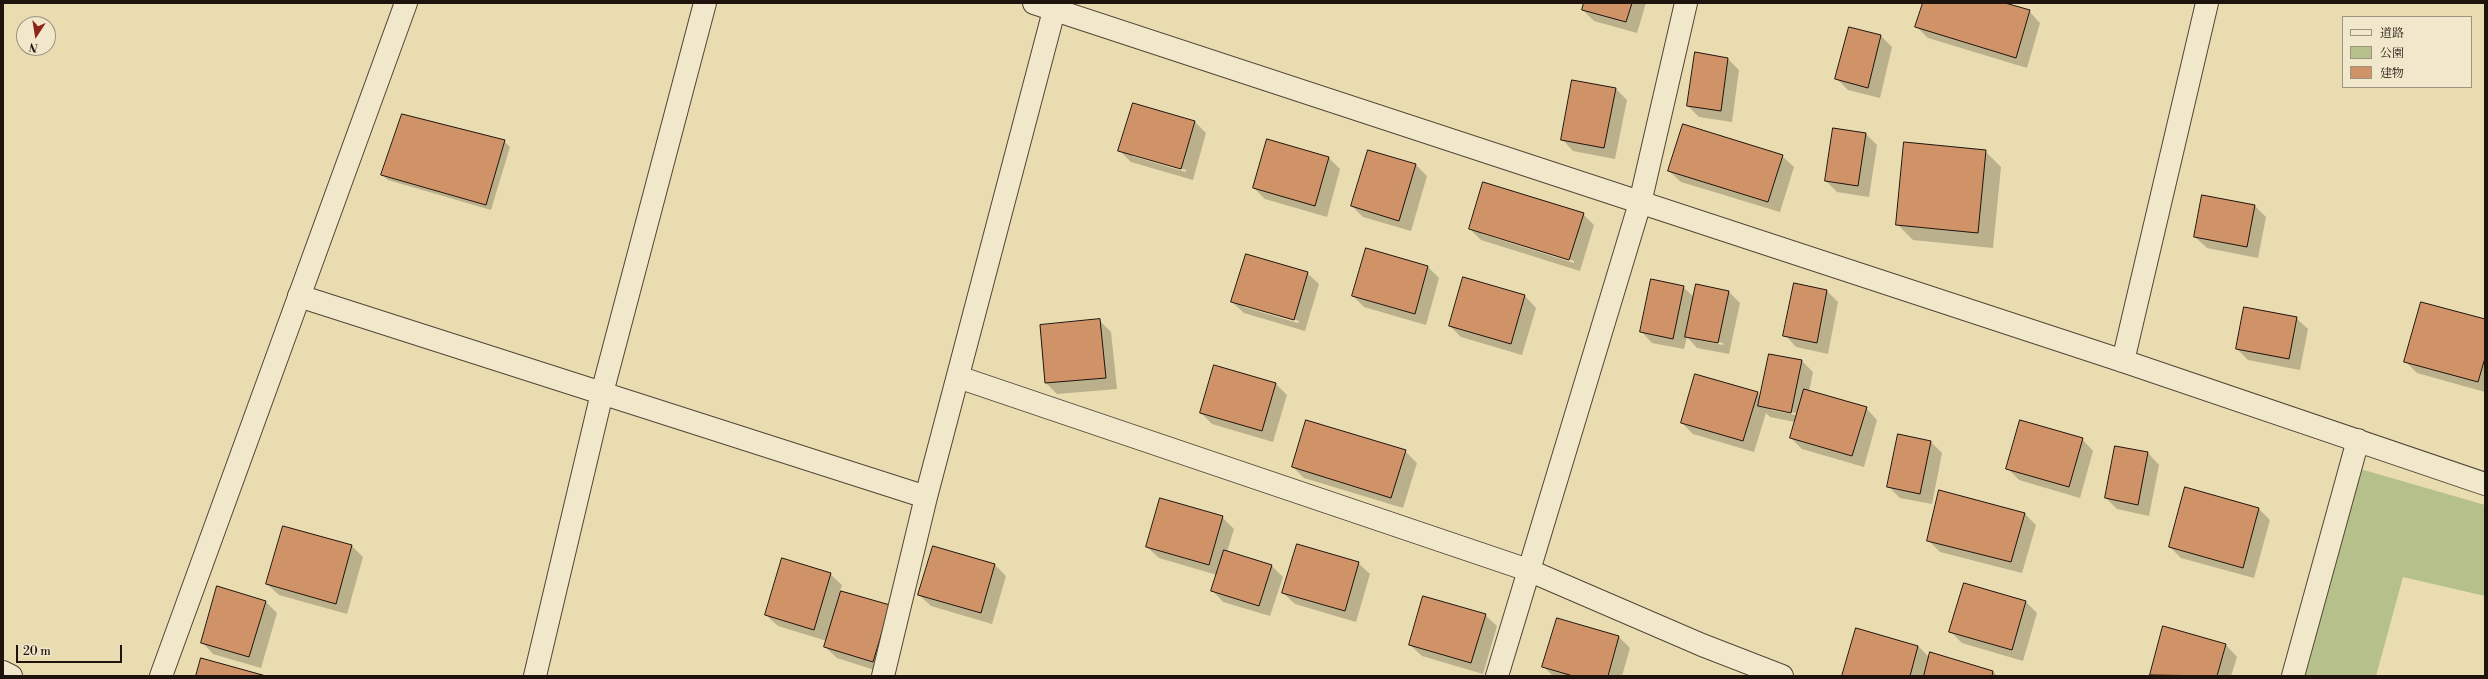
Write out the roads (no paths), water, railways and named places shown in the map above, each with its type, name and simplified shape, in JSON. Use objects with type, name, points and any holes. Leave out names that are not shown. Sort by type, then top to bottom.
[{"type":"street","points":[[161,676],[406,3]]},
{"type":"street","points":[[535,676],[602,393],[705,3]]},
{"type":"street","points":[[1034,3],[1055,6],[1640,203],[2123,361],[2485,484]]},
{"type":"street","points":[[1497,676],[1640,203],[1686,3]]},
{"type":"street","points":[[2123,361],[2207,3]]},
{"type":"street","points":[[882,676],[926,497],[1055,6]]},
{"type":"street","points":[[299,296],[926,497]]},
{"type":"street","points":[[958,377],[1528,570],[1702,645],[1782,676]]},
{"type":"street","points":[[2293,676],[2358,440]]},
{"type":"street","points":[[3,672],[12,676]]}]
